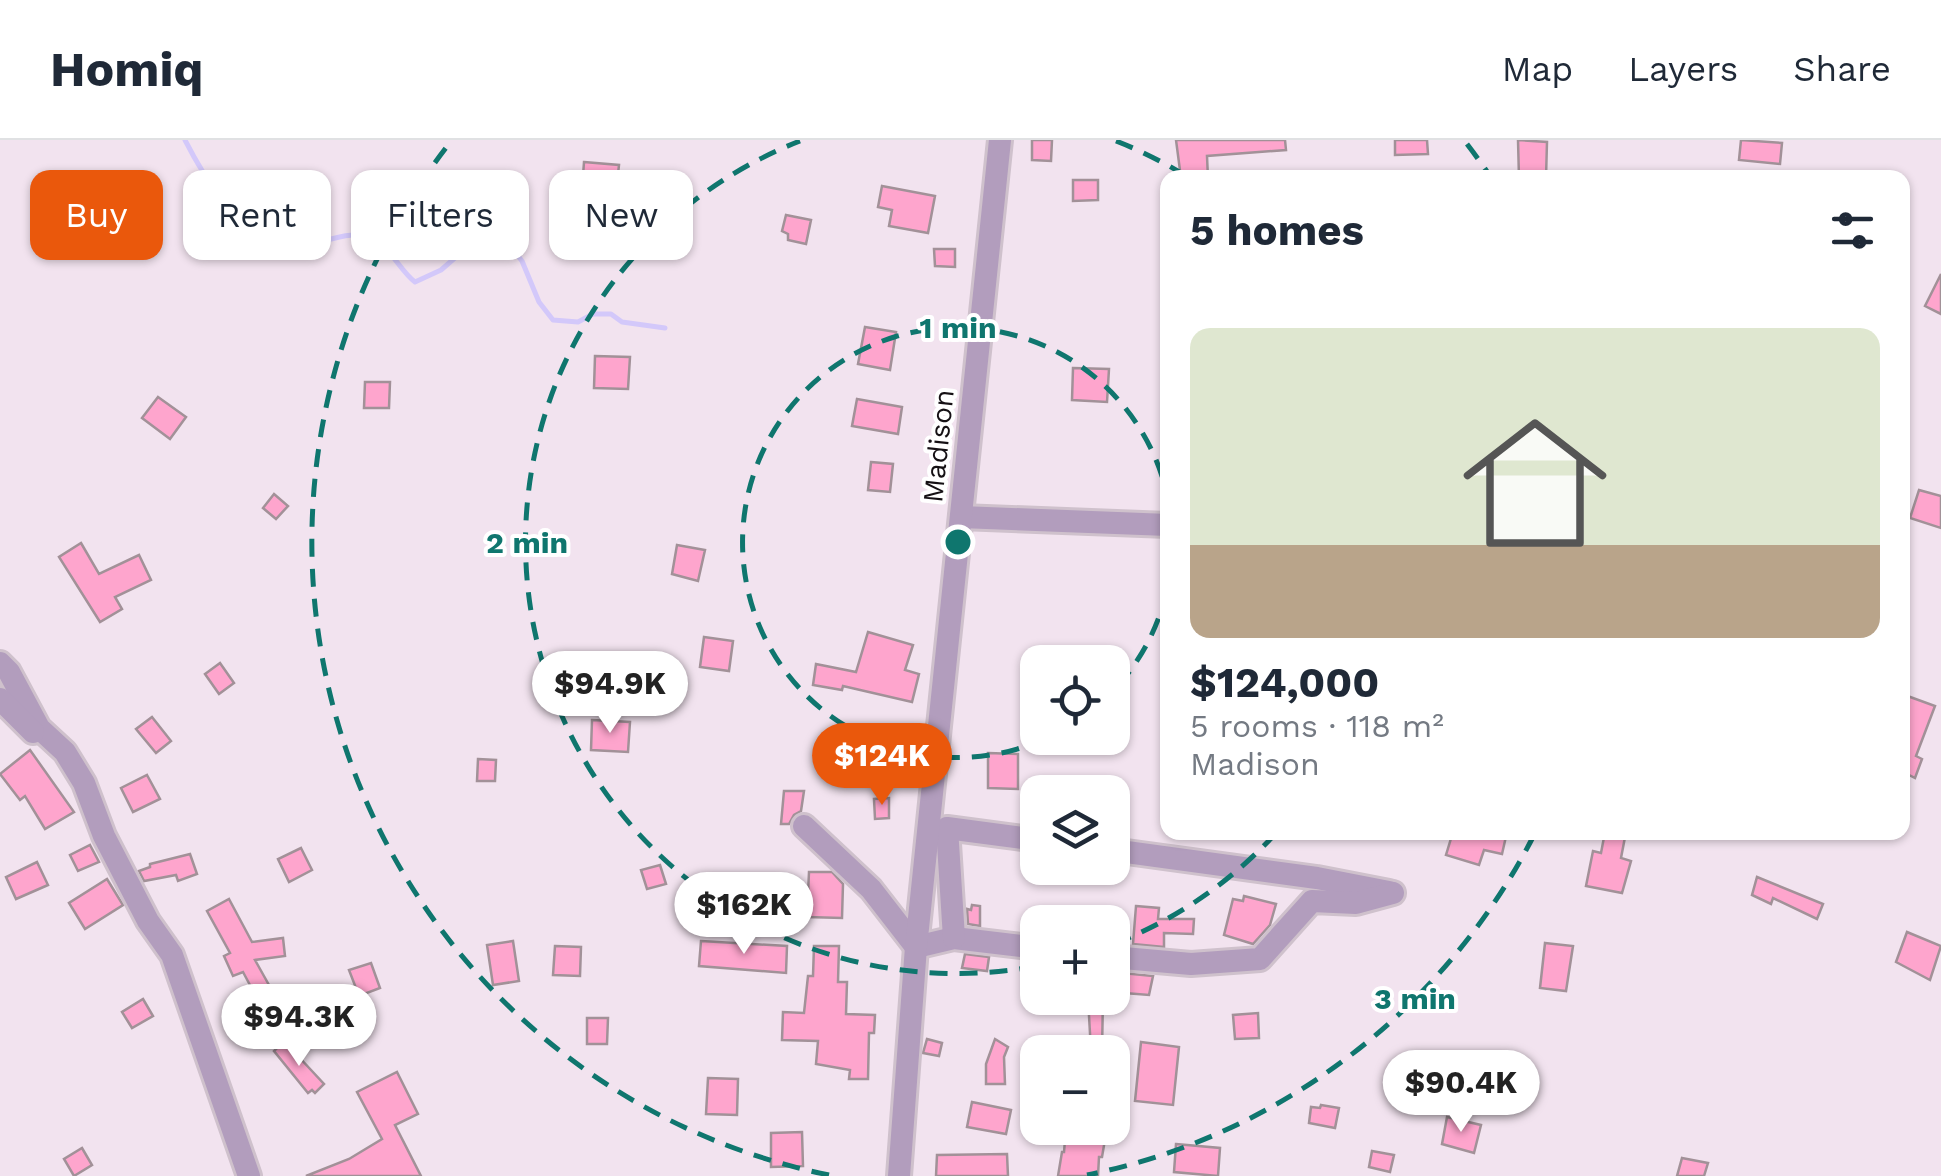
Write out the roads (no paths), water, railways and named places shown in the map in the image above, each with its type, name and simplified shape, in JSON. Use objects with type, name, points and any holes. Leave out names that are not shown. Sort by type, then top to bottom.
[{"type":"street","name":"Madison","points":[[899,1176],[916,947],[1000,140]]},
{"type":"street","points":[[961,517],[1160,524]]},
{"type":"street","points":[[0,663],[9,672],[39,728],[65,752],[148,921],[172,954],[249,1176]]},
{"type":"street","points":[[0,699],[73,766]]},
{"type":"street","points":[[804,826],[871,889],[916,947],[954,938],[1020,946]]},
{"type":"street","points":[[954,938],[947,828],[1020,838]]},
{"type":"street","points":[[1130,852],[1316,878],[1393,893],[1356,903],[1312,900],[1260,959],[1191,964],[1130,959]]},
{"type":"waterway","points":[[185,140],[229,209],[261,236],[278,243],[297,246],[348,235],[365,236],[380,243],[415,282],[441,270],[471,244],[488,241],[511,247],[522,261],[539,302],[553,320],[578,322],[593,314],[611,314],[622,322],[665,328]]}]
